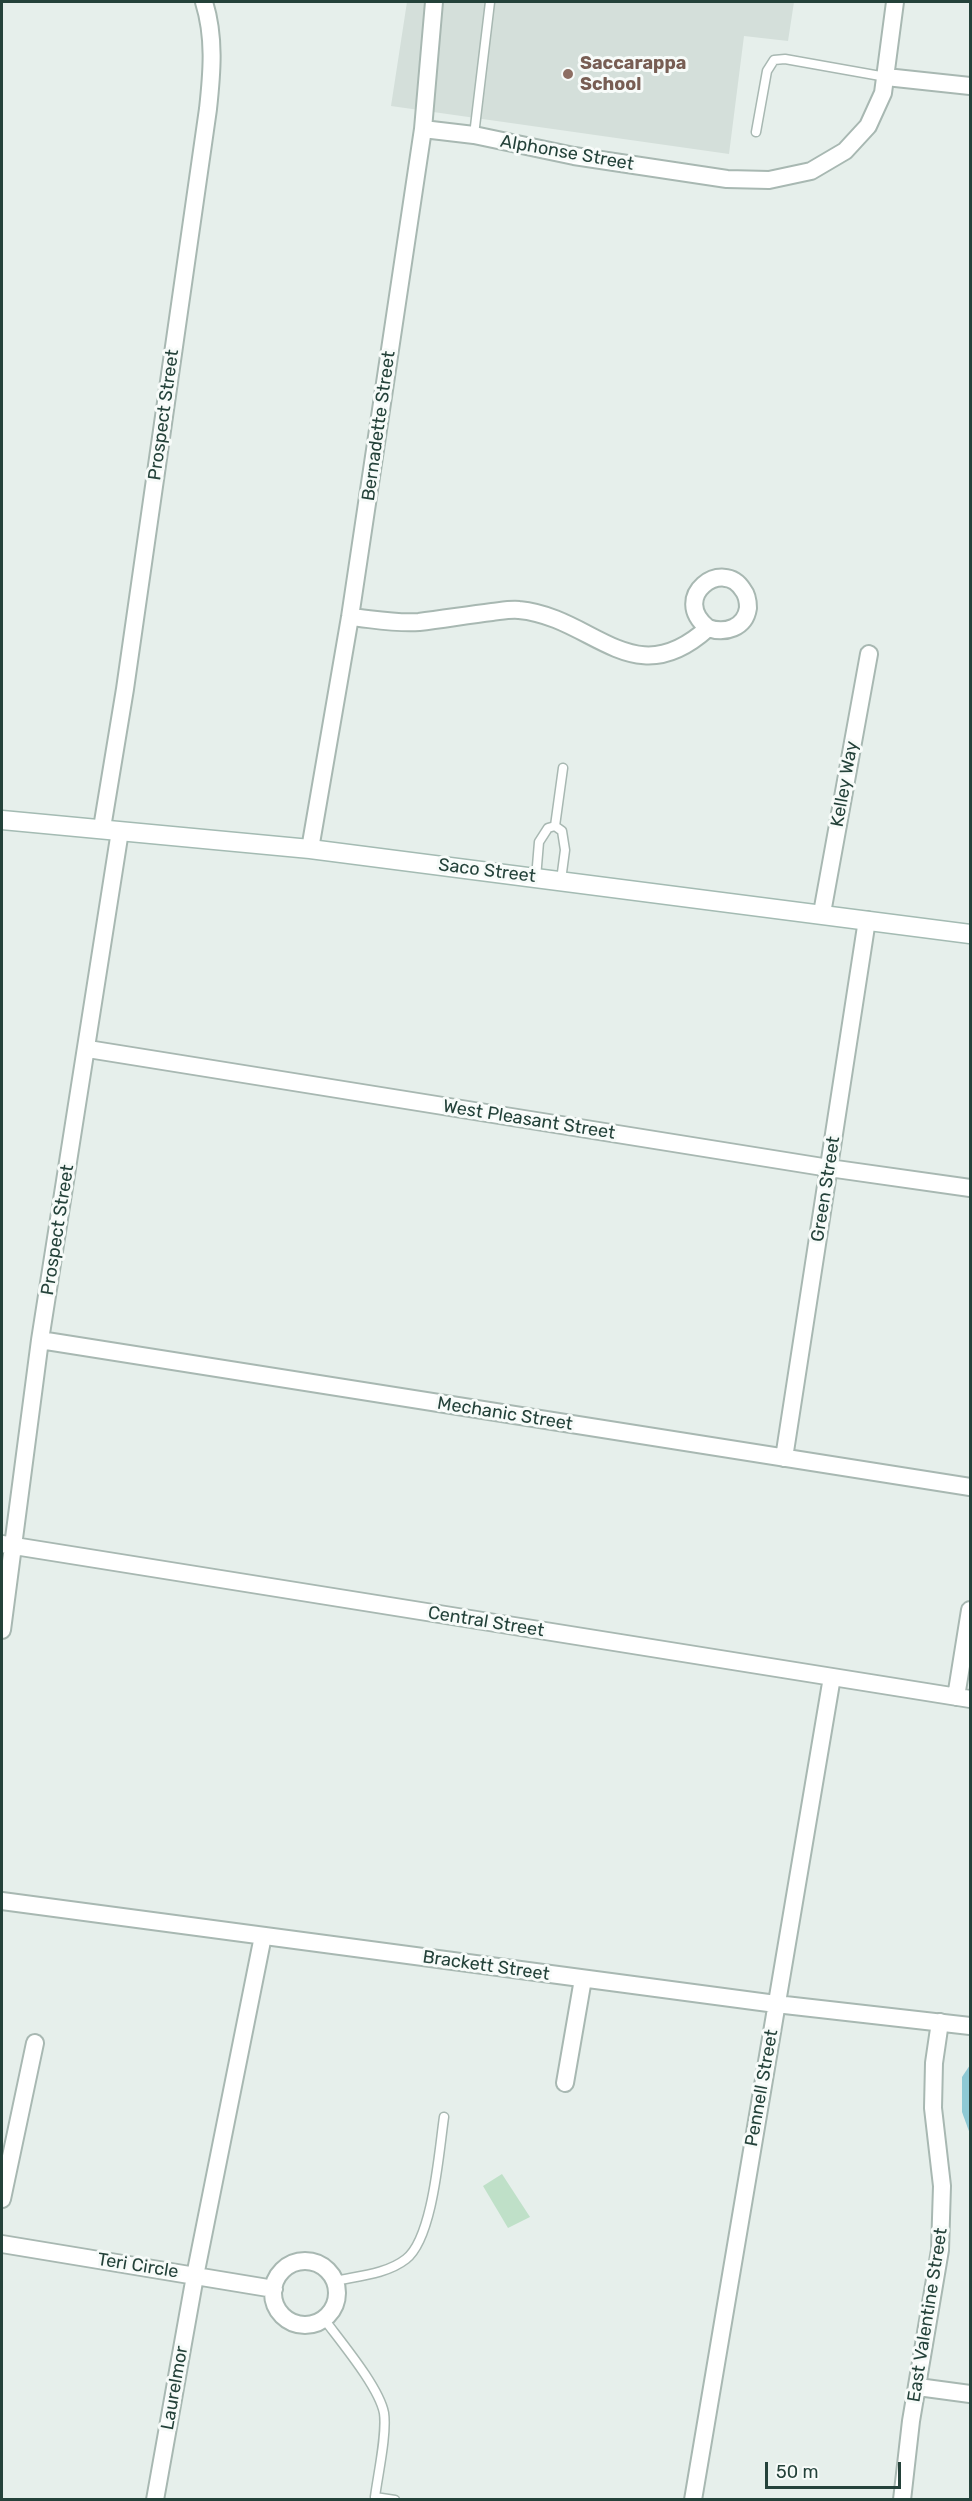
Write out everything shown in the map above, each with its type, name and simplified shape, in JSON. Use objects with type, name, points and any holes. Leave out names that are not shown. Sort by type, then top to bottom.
[{"type":"main road","name":"Saco Street","points":[[2,820],[310,849],[822,913],[970,934]]},
{"type":"street","name":"Prospect Street","points":[[2,1630],[7,1546],[88,1049],[125,688],[208,109],[213,47],[209,17],[204,2]]},
{"type":"street","name":"Bernadette Street","points":[[310,849],[350,617],[423,129],[434,2]]},
{"type":"street","name":"Alphonse Street","points":[[423,129],[474,135],[574,156],[712,177],[769,180],[811,171],[845,151],[868,126],[883,93],[895,2]]},
{"type":"street","points":[[885,77],[970,86]]},
{"type":"street","points":[[350,617],[417,622],[517,609],[549,615],[616,649],[642,655],[669,654],[691,644],[708,628]]},
{"type":"street","name":"Kelley Way","points":[[822,913],[869,654]]},
{"type":"street","name":"Green Street","points":[[784,1458],[867,920]]},
{"type":"street","name":"West Pleasant Street","points":[[88,1049],[829,1168],[970,1188]]},
{"type":"street","name":"Mechanic Street","points":[[40,1340],[970,1487]]},
{"type":"street","name":"Central Street","points":[[7,1546],[963,1698]]},
{"type":"street","points":[[963,1698],[970,1610]]},
{"type":"street","name":"Pennell Street","points":[[693,2499],[832,1677]]},
{"type":"street","name":"Brackett Street","points":[[2,1901],[776,2004],[970,2026]]},
{"type":"street","name":"Laurelmor","points":[[155,2499],[195,2276],[263,1936]]},
{"type":"street","points":[[565,2083],[583,1979]]},
{"type":"street","name":"East Valentine Street","points":[[902,2499],[911,2421],[942,2228],[942,2186],[933,2108],[934,2063],[940,2022]]},
{"type":"street","points":[[2,2199],[35,2043]]},
{"type":"street","name":"Teri Circle","points":[[2,2244],[274,2289]]},
{"type":"street","points":[[301,2261],[312,2261],[322,2265],[335,2281],[338,2291],[332,2311],[324,2319],[315,2323],[304,2325],[285,2317],[274,2299],[274,2289],[283,2270],[301,2261]]},
{"type":"street","points":[[918,2387],[970,2394]]},
{"type":"lane","points":[[474,135],[490,2]]},
{"type":"lane","points":[[756,132],[767,71],[774,60],[785,59],[885,77]]},
{"type":"lane","points":[[555,826],[563,768]]},
{"type":"lane","points":[[536,878],[539,842],[548,828],[555,826]]},
{"type":"lane","points":[[555,826],[562,831],[565,850],[561,880]]},
{"type":"lane","points":[[335,2281],[375,2273],[394,2266],[413,2252],[420,2241],[429,2211],[444,2117]]},
{"type":"lane","points":[[324,2319],[379,2398],[384,2414],[384,2427],[375,2497],[395,2499]]},
{"type":"shaded area","name":"Saccarappa School","points":[[407,2],[794,2],[788,41],[744,36],[729,154],[391,106]]},
{"type":"green space","points":[[502,2174],[530,2217],[508,2228],[483,2186]]},
{"type":"water","points":[[970,2065],[970,2134],[962,2112],[962,2077]]},
{"type":"place","name":"Saccarappa School","points":[[568,74]]}]
